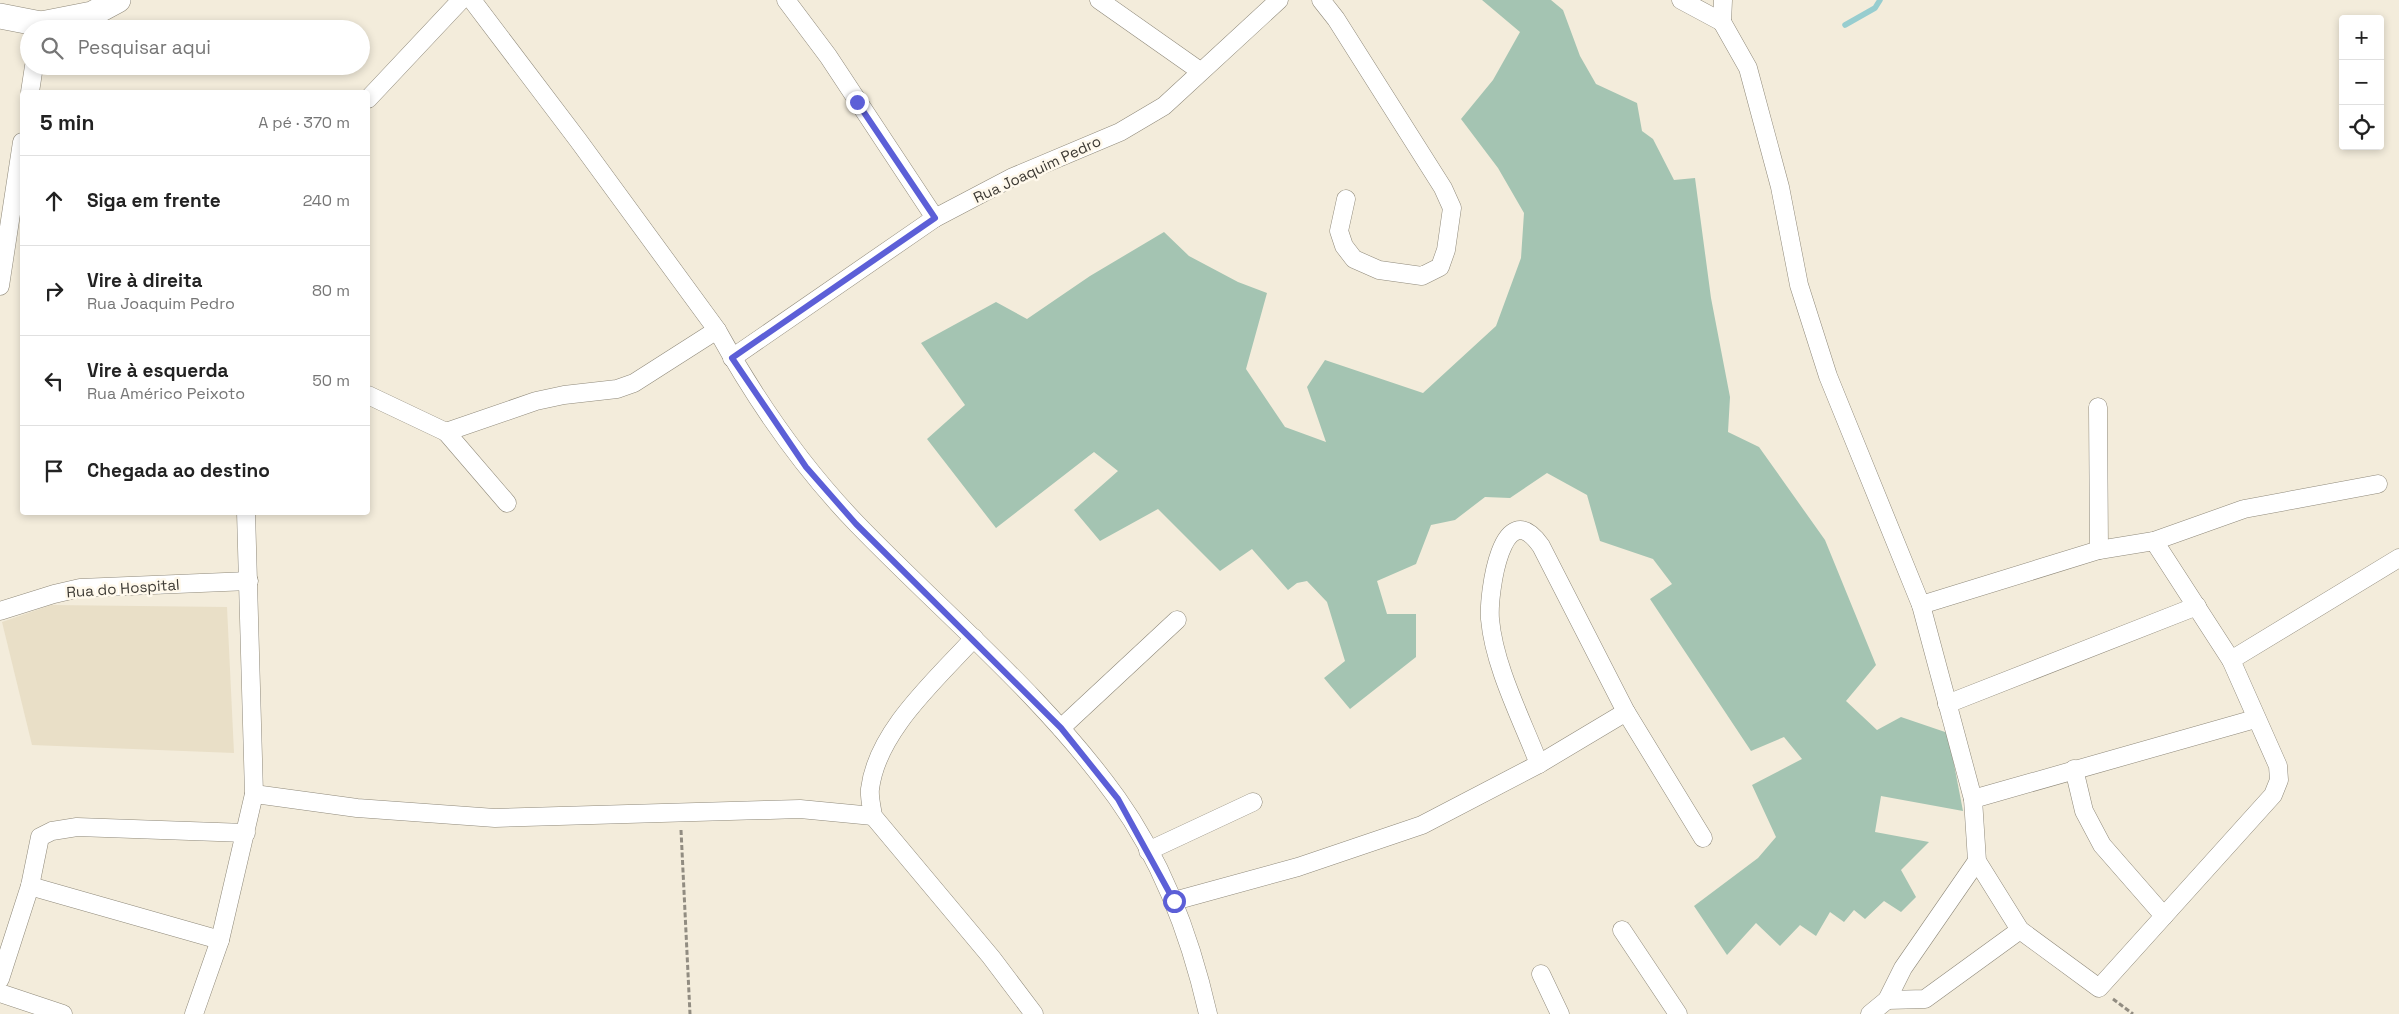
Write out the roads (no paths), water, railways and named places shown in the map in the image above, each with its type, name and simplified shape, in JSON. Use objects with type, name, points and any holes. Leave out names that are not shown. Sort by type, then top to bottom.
[{"type":"main road","points":[[68,20],[92,14],[118,0]]},
{"type":"main road","points":[[0,16],[20,22]]},
{"type":"street","points":[[370,97],[461,0]]},
{"type":"street","points":[[472,0],[578,140],[717,330],[732,358],[806,467],[856,524],[974,638],[1061,728],[1118,799],[1174,901],[1199,975],[1208,1014]]},
{"type":"street","points":[[786,0],[828,56],[935,218]]},
{"type":"street","points":[[1099,0],[1200,71]]},
{"type":"street","name":"Rua Joaquim Pedro","points":[[732,358],[935,218],[1013,177],[1120,132],[1164,106],[1279,0]]},
{"type":"street","points":[[1321,0],[1340,26],[1443,188],[1449,201],[1452,208],[1450,226],[1440,266],[1422,276],[1379,270],[1354,260],[1344,246],[1339,231],[1346,199]]},
{"type":"street","points":[[1681,0],[1722,22]]},
{"type":"street","points":[[1723,0],[1722,22],[1748,68],[1780,187],[1799,285],[1828,376],[1921,605],[1973,799],[1977,861],[2020,930],[2099,988],[2273,795],[2279,780],[2278,766],[2272,748],[2255,719],[2231,660],[2154,540]]},
{"type":"street","points":[[30,90],[33,75]]},
{"type":"street","points":[[0,286],[20,155]]},
{"type":"street","points":[[446,432],[536,401],[617,389],[634,383],[717,330]]},
{"type":"street","points":[[370,396],[446,432],[507,503]]},
{"type":"street","points":[[2098,407],[2100,550]]},
{"type":"street","points":[[1921,605],[2100,550],[2154,540],[2244,509],[2378,484]]},
{"type":"street","points":[[194,1014],[220,940],[254,794],[246,515]]},
{"type":"street","points":[[1539,764],[1494,648],[1490,618],[1490,593],[1500,551],[1504,540],[1511,533],[1520,530],[1528,533],[1541,546],[1626,712],[1703,838]]},
{"type":"street","points":[[2231,660],[2399,558]]},
{"type":"street","name":"Rua do Hospital","points":[[0,611],[80,588],[249,581]]},
{"type":"street","points":[[1947,704],[2197,606]]},
{"type":"street","points":[[1061,728],[1178,620]]},
{"type":"street","points":[[974,638],[899,722],[879,755],[869,790],[873,816],[991,957],[1034,1014]]},
{"type":"street","points":[[1174,901],[1298,867],[1422,824],[1539,764],[1626,712]]},
{"type":"street","points":[[1973,799],[2255,719]]},
{"type":"street","points":[[2074,769],[2084,811],[2102,846],[2164,916]]},
{"type":"street","points":[[254,794],[358,808],[495,818],[800,809],[873,816]]},
{"type":"street","points":[[1148,851],[1253,802]]},
{"type":"street","points":[[0,979],[30,886],[40,837],[52,831],[77,827],[246,833]]},
{"type":"street","points":[[1870,1014],[1887,1000],[1903,968],[1977,861]]},
{"type":"street","points":[[30,886],[220,940]]},
{"type":"street","points":[[1622,930],[1678,1014]]},
{"type":"street","points":[[1887,1000],[1926,999],[2020,930]]},
{"type":"street","points":[[1541,974],[1560,1014]]},
{"type":"street","points":[[0,993],[63,1014]]},
{"type":"street","points":[[1887,1000],[1898,1014]]},
{"type":"waterway","points":[[1845,25],[1875,8],[1880,0]]}]
